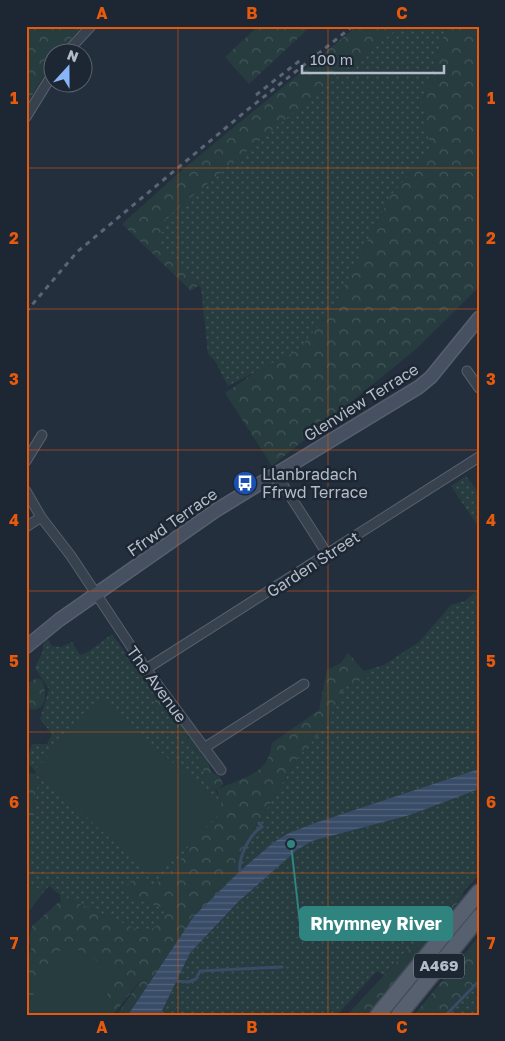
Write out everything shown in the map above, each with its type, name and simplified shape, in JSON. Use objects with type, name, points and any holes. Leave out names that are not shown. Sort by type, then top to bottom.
[{"type":"main road","name":"A469","points":[[378,1015],[479,892]]},
{"type":"main road","name":"A469","points":[[399,1015],[479,917]]},
{"type":"street","points":[[76,42],[91,26]]},
{"type":"street","points":[[26,117],[42,91]]},
{"type":"street","name":"Glenview Terrace","points":[[273,476],[419,387],[431,377],[479,318]]},
{"type":"street","points":[[467,371],[479,388]]},
{"type":"street","points":[[26,461],[42,434]]},
{"type":"street","name":"Garden Street","points":[[146,669],[328,555],[479,457]]},
{"type":"street","points":[[273,476],[328,555]]},
{"type":"street","name":"Ffrwd Terrace","points":[[26,648],[59,620],[215,510],[273,476]]},
{"type":"street","name":"The Avenue","points":[[26,491],[41,517],[71,556],[95,596],[146,669],[221,770]]},
{"type":"street","points":[[26,527],[41,517]]},
{"type":"street","points":[[204,748],[304,684]]},
{"type":"green space","points":[[26,26],[82,26],[68,42],[42,42],[42,79],[26,105]]},
{"type":"green space","points":[[258,26],[311,26],[249,84],[225,57]]},
{"type":"green space","points":[[357,26],[401,26],[352,64],[166,218],[159,244],[198,286],[191,291],[122,224],[182,170]]},
{"type":"green space","points":[[401,26],[447,26],[422,102],[431,151],[391,195],[332,310],[297,351],[228,386],[215,361],[208,354],[201,288],[180,269],[159,244],[166,218],[251,140]]},
{"type":"green space","points":[[447,26],[479,26],[479,287],[415,350],[272,466],[225,393],[260,369],[297,351],[332,310],[391,195],[431,151],[422,102]]},
{"type":"green space","points":[[466,476],[479,493],[479,528],[451,486]]},
{"type":"green space","points":[[479,589],[479,769],[274,842],[240,871],[239,865],[253,832],[298,757],[326,726],[340,694],[348,685],[368,677],[364,671],[384,665],[419,642],[451,605],[465,601]]},
{"type":"green space","points":[[112,634],[153,691],[156,707],[166,711],[175,727],[197,753],[202,769],[215,790],[221,807],[221,814],[190,844],[176,867],[153,886],[143,881],[132,898],[167,909],[161,922],[149,931],[136,929],[60,895],[49,886],[43,893],[26,880],[26,824],[34,817],[35,791],[39,785],[35,771],[26,761],[32,744],[47,744],[52,734],[40,719],[49,689],[35,668],[43,651],[43,644],[48,639],[52,646],[61,647],[72,642],[80,655],[88,652]]},
{"type":"green space","points":[[348,653],[369,677],[348,685],[340,694],[326,726],[298,757],[253,832],[239,865],[240,871],[194,916],[128,1015],[117,1015],[142,978],[113,1015],[26,1015],[26,1007],[33,995],[26,1004],[26,964],[31,949],[29,939],[32,926],[59,902],[61,903],[60,895],[136,929],[149,931],[161,922],[167,909],[132,898],[124,888],[131,881],[143,881],[153,886],[176,867],[190,844],[221,814],[221,804],[217,790],[206,785],[206,775],[201,767],[197,751],[177,731],[166,711],[156,707],[154,698],[159,692],[176,711],[175,722],[186,724],[188,738],[196,740],[198,750],[207,758],[211,771],[220,777],[223,784],[219,789],[260,769],[270,754],[272,743],[319,710],[327,670],[341,663]]},
{"type":"green space","points":[[36,678],[42,680],[45,697],[41,706],[33,710],[26,708],[26,685]]},
{"type":"green space","points":[[101,698],[221,806],[154,879],[35,770]]},
{"type":"green space","points":[[27,772],[36,774],[39,785],[35,791],[34,817],[26,824]]},
{"type":"green space","points":[[479,789],[479,875],[384,975],[377,971],[337,1015],[160,1015],[190,953],[238,902],[297,850],[312,841],[410,815]]},
{"type":"green space","points":[[26,880],[43,893],[30,910],[26,907]]},
{"type":"green space","points":[[461,893],[464,895],[368,1015],[347,1015]]},
{"type":"green space","points":[[479,936],[479,981],[446,1015],[414,1015]]},
{"type":"green space","points":[[65,942],[119,974],[95,1015],[26,1015],[26,1007]]},
{"type":"green space","points":[[479,981],[479,1015],[446,1015]]},
{"type":"water","points":[[479,769],[479,789],[410,815],[312,841],[297,850],[238,902],[190,953],[160,1015],[128,1015],[194,916],[240,871],[274,842],[289,833],[315,823]]},
{"type":"waterway","points":[[240,871],[241,859],[246,846],[253,835],[262,827],[259,823]]},
{"type":"waterway","points":[[175,981],[188,982],[196,979],[200,971],[282,967]]},
{"type":"waterway","points":[[446,1015],[479,981]]},
{"type":"railway","points":[[26,312],[77,252],[246,111],[353,26]]},
{"type":"railway","points":[[256,95],[303,58]]},
{"type":"place","name":"Llanbradach Ffrwd Terrace","points":[[245,483]]},
{"type":"place","name":"Rhymney River","points":[[291,844]]}]
